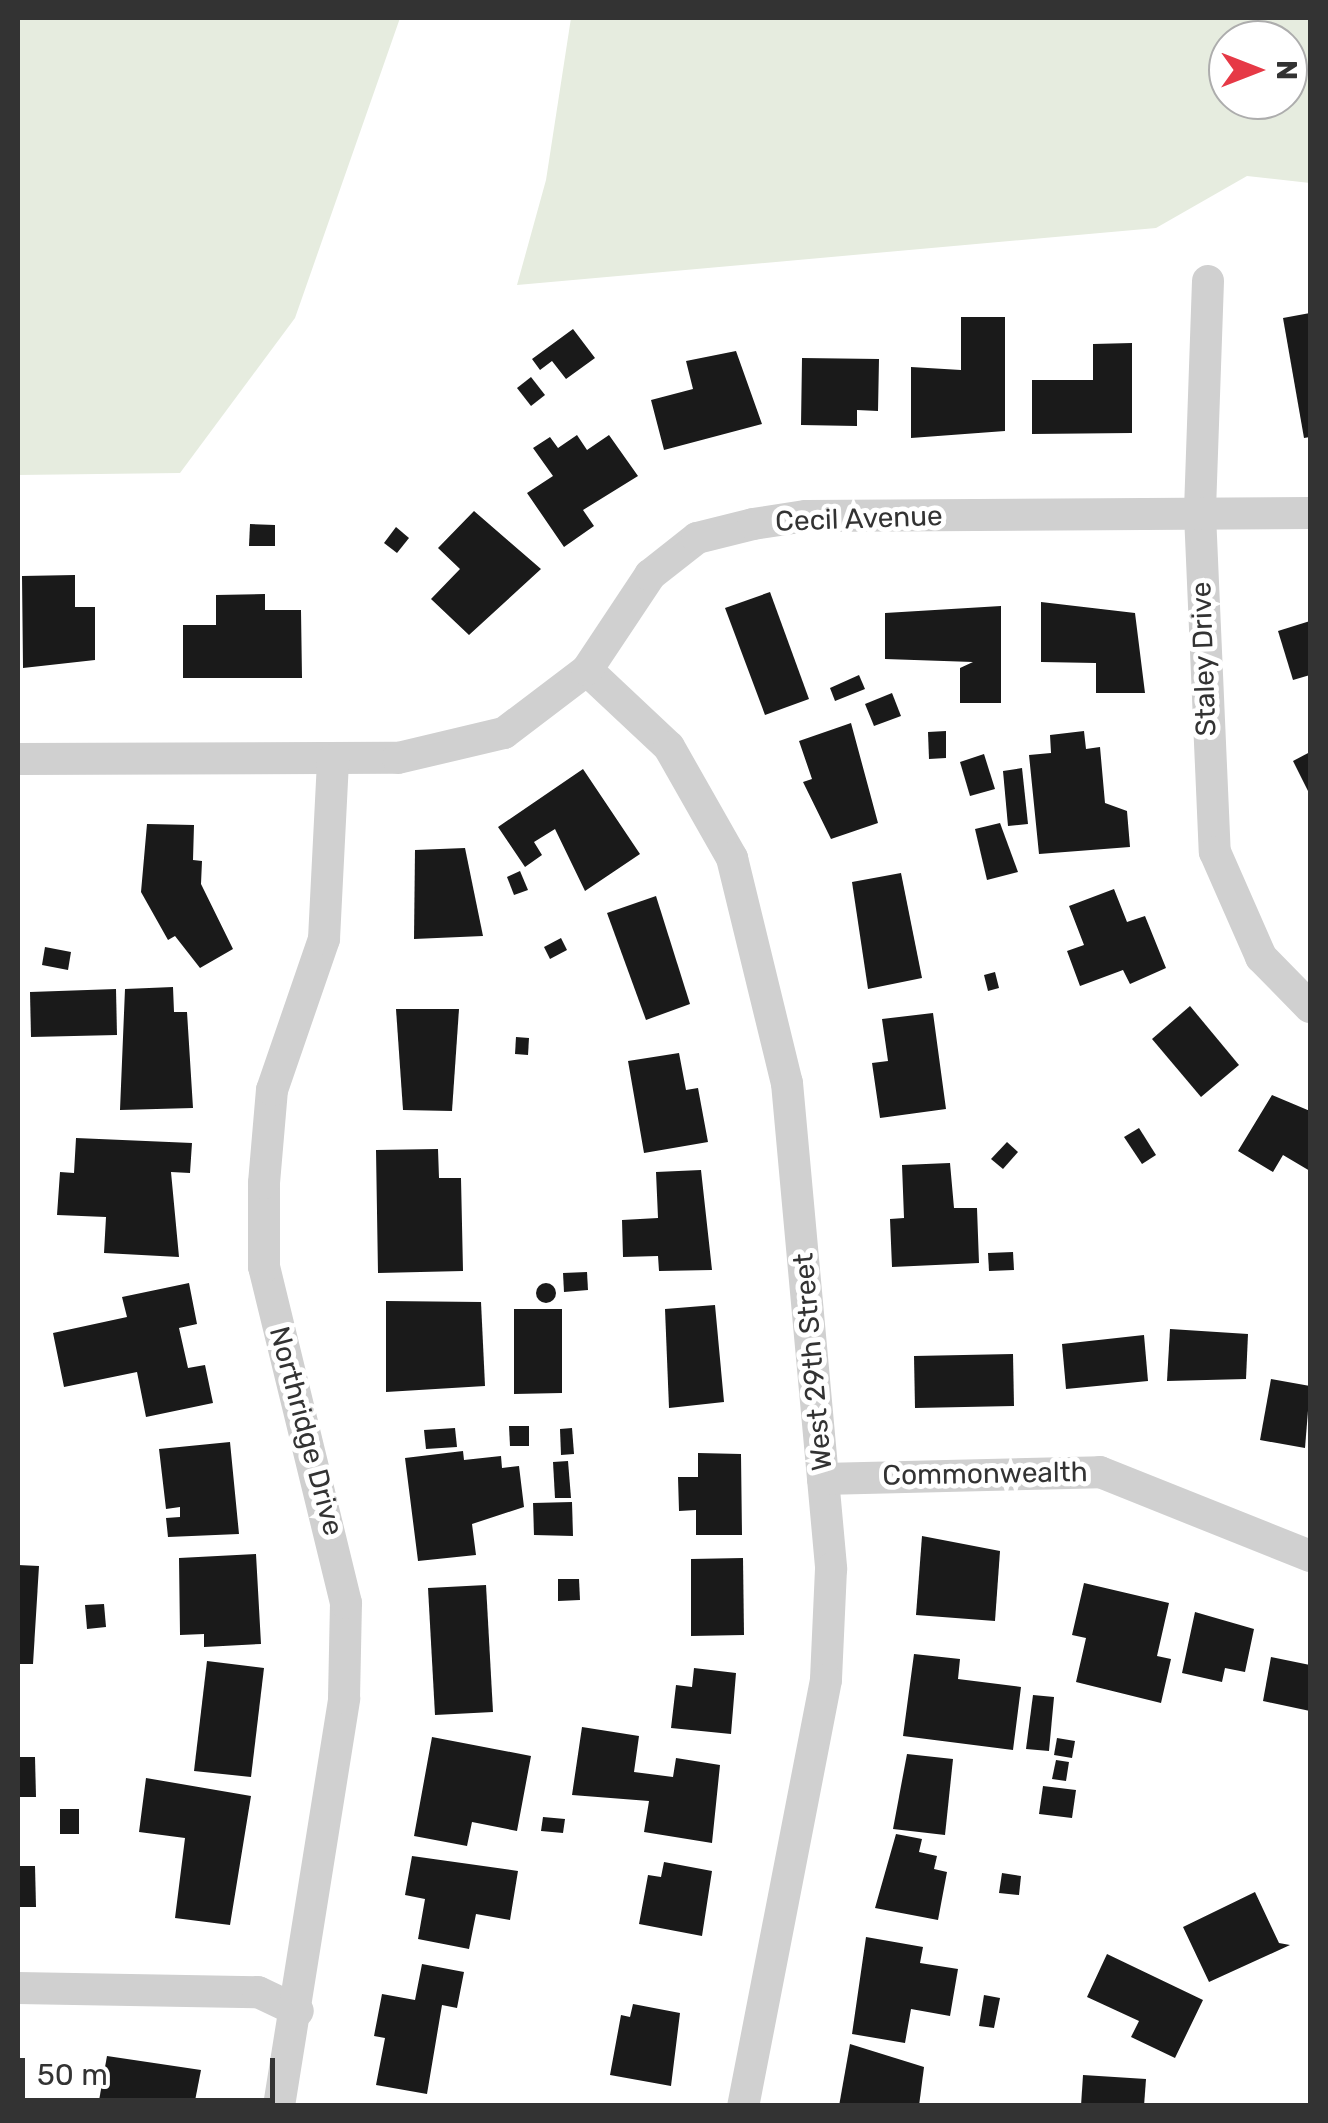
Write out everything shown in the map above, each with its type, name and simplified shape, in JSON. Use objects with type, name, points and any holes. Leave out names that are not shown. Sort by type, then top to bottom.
[{"type":"street","name":"Staley Drive","points":[[1208,281],[1200,514],[1215,852],[1261,957],[1310,1007]]},
{"type":"street","name":"Cecil Avenue","points":[[18,759],[398,758],[504,733],[587,670],[650,575],[697,538],[806,516],[1310,513]]},
{"type":"street","name":"West 29th Street","points":[[587,670],[669,747],[732,858],[764,966],[787,1084],[823,1479],[826,1680],[743,2106]]},
{"type":"street","name":"Northridge Drive","points":[[279,2106],[298,2011],[344,1698],[346,1603],[264,1267],[264,1184],[272,1090],[324,939],[333,760]]},
{"type":"street","name":"Commonwealth","points":[[823,1479],[1100,1472],[1310,1556]]},
{"type":"street","points":[[18,1988],[258,1992],[298,2011]]},
{"type":"shaded area","points":[[18,18],[400,18],[295,318],[180,473],[18,475]]},
{"type":"shaded area","points":[[571,18],[1310,18],[1310,183],[1247,176],[1156,228],[517,285],[546,180]]},
{"type":"building","points":[[1310,313],[1310,437],[1304,438],[1283,318]]},
{"type":"building","points":[[961,317],[1005,317],[1005,431],[911,438],[911,367],[961,370]]},
{"type":"building","points":[[573,329],[595,358],[566,379],[552,361],[540,370],[532,359]]},
{"type":"building","points":[[1132,343],[1132,433],[1032,434],[1032,380],[1093,380],[1093,344]]},
{"type":"building","points":[[736,351],[762,424],[664,450],[651,400],[693,389],[686,361]]},
{"type":"building","points":[[802,358],[879,359],[878,411],[857,410],[857,426],[801,425]]},
{"type":"building","points":[[531,377],[545,395],[531,406],[517,388]]},
{"type":"building","points":[[577,435],[587,450],[609,435],[638,476],[583,510],[594,526],[564,547],[527,493],[553,476],[533,448],[550,437],[558,448]]},
{"type":"building","points":[[474,511],[541,569],[469,635],[431,599],[460,569],[438,548]]},
{"type":"building","points":[[250,524],[275,525],[275,546],[249,546]]},
{"type":"building","points":[[396,527],[409,538],[397,553],[384,543]]},
{"type":"building","points":[[75,575],[75,607],[95,607],[95,660],[23,668],[22,576]]},
{"type":"building","points":[[770,592],[809,699],[765,715],[725,608]]},
{"type":"building","points":[[265,594],[265,610],[301,610],[302,678],[183,678],[183,625],[216,625],[216,595]]},
{"type":"building","points":[[1041,602],[1135,613],[1145,693],[1096,693],[1096,663],[1041,662]]},
{"type":"building","points":[[1001,606],[1001,703],[960,703],[960,668],[973,662],[885,659],[885,613]]},
{"type":"building","points":[[1310,621],[1310,675],[1293,680],[1278,631]]},
{"type":"building","points":[[859,675],[865,689],[835,701],[830,688]]},
{"type":"building","points":[[892,693],[901,716],[874,726],[865,704]]},
{"type":"building","points":[[851,723],[878,823],[831,839],[803,782],[812,779],[799,741]]},
{"type":"building","points":[[946,731],[946,758],[929,759],[928,732]]},
{"type":"building","points":[[1084,731],[1086,749],[1100,747],[1105,803],[1127,811],[1130,847],[1039,854],[1029,755],[1051,753],[1050,735]]},
{"type":"building","points":[[1310,752],[1310,795],[1293,761]]},
{"type":"building","points":[[984,754],[995,789],[970,796],[960,762]]},
{"type":"building","points":[[1022,768],[1028,824],[1008,826],[1003,771]]},
{"type":"building","points":[[583,769],[640,854],[585,891],[555,829],[534,842],[542,855],[525,867],[498,827]]},
{"type":"building","points":[[1000,823],[1018,872],[987,880],[975,829]]},
{"type":"building","points":[[147,824],[194,825],[193,860],[202,861],[201,884],[233,949],[200,968],[175,936],[168,940],[141,892]]},
{"type":"building","points":[[465,848],[483,936],[414,939],[415,850]]},
{"type":"building","points":[[520,871],[528,890],[514,895],[507,877]]},
{"type":"building","points":[[901,873],[922,978],[868,989],[852,882]]},
{"type":"building","points":[[1114,889],[1127,922],[1145,916],[1166,968],[1130,984],[1123,970],[1080,986],[1067,951],[1084,945],[1069,906]]},
{"type":"building","points":[[656,896],[690,1004],[646,1020],[607,913]]},
{"type":"building","points":[[561,938],[567,950],[550,959],[544,947]]},
{"type":"building","points":[[45,947],[71,952],[68,970],[42,965]]},
{"type":"building","points":[[995,972],[999,988],[988,991],[984,975]]},
{"type":"building","points":[[173,987],[174,1012],[187,1012],[193,1108],[120,1110],[125,989]]},
{"type":"building","points":[[116,989],[117,1035],[31,1037],[30,992]]},
{"type":"building","points":[[1190,1006],[1239,1065],[1201,1097],[1152,1039]]},
{"type":"building","points":[[396,1009],[459,1009],[452,1111],[403,1110]]},
{"type":"building","points":[[933,1013],[946,1109],[880,1118],[872,1063],[888,1061],[882,1019]]},
{"type":"building","points":[[516,1037],[529,1038],[528,1055],[515,1054]]},
{"type":"building","points":[[679,1053],[686,1090],[698,1088],[708,1142],[644,1153],[628,1061]]},
{"type":"building","points":[[1272,1095],[1310,1111],[1310,1171],[1283,1155],[1273,1172],[1238,1151]]},
{"type":"building","points":[[1139,1128],[1156,1155],[1142,1164],[1124,1137]]},
{"type":"building","points":[[76,1138],[192,1143],[190,1173],[171,1172],[179,1257],[104,1253],[106,1217],[57,1215],[60,1172],[74,1173]]},
{"type":"building","points":[[1007,1142],[1018,1152],[1003,1169],[991,1159]]},
{"type":"building","points":[[438,1149],[439,1178],[461,1178],[463,1271],[378,1273],[376,1150]]},
{"type":"building","points":[[950,1163],[954,1208],[977,1208],[979,1263],[892,1267],[890,1219],[904,1218],[902,1165]]},
{"type":"building","points":[[701,1170],[712,1270],[659,1271],[658,1256],[623,1257],[622,1220],[658,1218],[656,1172]]},
{"type":"building","points":[[1013,1252],[1014,1270],[989,1271],[988,1253]]},
{"type":"building","points":[[587,1272],[588,1290],[564,1292],[563,1273]]},
{"type":"building","points":[[189,1283],[197,1324],[179,1328],[188,1368],[205,1365],[213,1403],[146,1417],[137,1372],[64,1387],[53,1333],[127,1317],[122,1297]]},
{"type":"building","points":[[546,1283],[556,1293],[546,1303],[536,1293]]},
{"type":"building","points":[[386,1301],[481,1302],[485,1386],[386,1392]]},
{"type":"building","points":[[715,1305],[724,1402],[669,1408],[665,1309]]},
{"type":"building","points":[[514,1309],[562,1309],[562,1393],[514,1394]]},
{"type":"building","points":[[1170,1329],[1248,1334],[1246,1379],[1167,1381]]},
{"type":"building","points":[[1144,1335],[1148,1381],[1066,1389],[1062,1344]]},
{"type":"building","points":[[1013,1354],[1014,1406],[915,1408],[914,1356]]},
{"type":"building","points":[[1271,1379],[1310,1386],[1305,1448],[1260,1440]]},
{"type":"building","points":[[509,1426],[529,1426],[529,1446],[510,1446]]},
{"type":"building","points":[[455,1428],[457,1447],[426,1449],[424,1430]]},
{"type":"building","points":[[572,1428],[574,1454],[561,1455],[560,1429]]},
{"type":"building","points":[[230,1442],[239,1534],[168,1537],[166,1518],[180,1517],[180,1507],[166,1509],[159,1449]]},
{"type":"building","points":[[463,1451],[464,1460],[501,1456],[502,1468],[519,1466],[524,1507],[472,1524],[476,1555],[418,1561],[405,1458]]},
{"type":"building","points":[[698,1453],[741,1454],[742,1535],[696,1535],[696,1510],[679,1511],[678,1477],[698,1477]]},
{"type":"building","points":[[568,1461],[571,1498],[555,1498],[553,1462]]},
{"type":"building","points":[[572,1502],[573,1536],[534,1535],[533,1503]]},
{"type":"building","points":[[922,1536],[1000,1551],[995,1621],[916,1615]]},
{"type":"building","points":[[256,1554],[261,1644],[204,1647],[204,1634],[180,1635],[179,1558]]},
{"type":"building","points":[[743,1558],[744,1635],[691,1636],[691,1559]]},
{"type":"building","points":[[18,1565],[39,1566],[33,1664],[18,1664]]},
{"type":"building","points":[[558,1579],[579,1579],[580,1600],[558,1601]]},
{"type":"building","points":[[1084,1583],[1169,1603],[1157,1656],[1171,1659],[1161,1703],[1076,1682],[1086,1638],[1072,1635]]},
{"type":"building","points":[[486,1585],[493,1712],[435,1715],[428,1588]]},
{"type":"building","points":[[104,1604],[106,1627],[87,1629],[85,1605]]},
{"type":"building","points":[[1195,1612],[1254,1629],[1245,1672],[1225,1668],[1222,1682],[1182,1673]]},
{"type":"building","points":[[914,1654],[960,1659],[958,1679],[1021,1687],[1013,1750],[903,1736]]},
{"type":"building","points":[[1271,1657],[1310,1665],[1310,1711],[1263,1701]]},
{"type":"building","points":[[207,1661],[264,1668],[251,1777],[194,1771]]},
{"type":"building","points":[[694,1668],[736,1673],[731,1734],[671,1728],[676,1685],[692,1687]]},
{"type":"building","points":[[1033,1695],[1054,1697],[1049,1751],[1026,1749]]},
{"type":"building","points":[[582,1727],[639,1736],[634,1772],[673,1777],[676,1758],[720,1765],[712,1843],[644,1832],[649,1801],[572,1795]]},
{"type":"building","points":[[432,1737],[531,1756],[517,1831],[472,1822],[467,1846],[414,1836]]},
{"type":"building","points":[[1057,1738],[1075,1741],[1072,1758],[1054,1755]]},
{"type":"building","points":[[907,1754],[953,1759],[945,1835],[893,1829]]},
{"type":"building","points":[[18,1757],[35,1757],[36,1797],[18,1797]]},
{"type":"building","points":[[1056,1760],[1069,1762],[1066,1781],[1052,1779]]},
{"type":"building","points":[[146,1778],[251,1796],[230,1925],[175,1918],[185,1838],[139,1832]]},
{"type":"building","points":[[1043,1786],[1076,1790],[1072,1818],[1039,1814]]},
{"type":"building","points":[[60,1809],[79,1809],[79,1834],[60,1834]]},
{"type":"building","points":[[543,1817],[565,1819],[563,1833],[541,1831]]},
{"type":"building","points":[[896,1834],[922,1839],[919,1852],[937,1856],[934,1869],[947,1872],[938,1920],[875,1908]]},
{"type":"building","points":[[412,1856],[518,1871],[510,1920],[476,1914],[469,1949],[418,1939],[425,1899],[405,1895]]},
{"type":"building","points":[[664,1862],[712,1871],[702,1936],[639,1924],[648,1875],[661,1877]]},
{"type":"building","points":[[18,1866],[35,1866],[36,1907],[18,1907]]},
{"type":"building","points":[[1002,1873],[1021,1876],[1019,1895],[999,1893]]},
{"type":"building","points":[[1255,1892],[1279,1943],[1290,1945],[1209,1982],[1183,1927]]},
{"type":"building","points":[[866,1937],[923,1947],[920,1963],[958,1969],[950,2016],[911,2009],[905,2043],[852,2034]]},
{"type":"building","points":[[1107,1954],[1203,2000],[1175,2058],[1131,2037],[1139,2021],[1087,1997]]},
{"type":"building","points":[[422,1964],[464,1972],[457,2008],[442,2005],[427,2094],[376,2085],[385,2038],[374,2036],[382,1994],[415,2000]]},
{"type":"building","points":[[984,1995],[1000,1998],[994,2028],[979,2026]]},
{"type":"building","points":[[633,2004],[680,2013],[671,2086],[610,2075],[621,2015],[630,2017]]},
{"type":"building","points":[[850,2044],[924,2067],[919,2106],[839,2106]]},
{"type":"building","points":[[107,2056],[201,2070],[194,2106],[98,2106]]},
{"type":"building","points":[[1083,2075],[1146,2079],[1144,2106],[1081,2106]]}]
